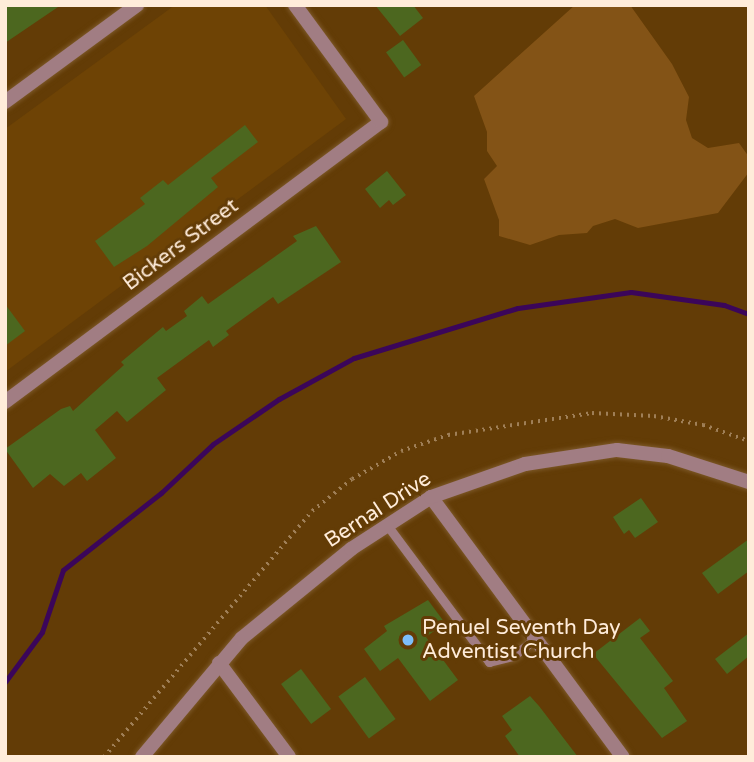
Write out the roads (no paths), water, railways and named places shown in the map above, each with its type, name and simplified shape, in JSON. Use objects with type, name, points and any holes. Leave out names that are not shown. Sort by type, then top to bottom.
[{"type":"street","points":[[5,102],[137,5]]},
{"type":"street","name":"Bickers Street","points":[[5,402],[381,122],[295,5]]},
{"type":"street","name":"Bernal Drive","points":[[142,757],[219,663],[278,607],[387,525],[431,497],[525,464],[617,450],[667,456],[749,482]]},
{"type":"street","points":[[431,497],[623,757]]},
{"type":"street","points":[[219,663],[289,757]]},
{"type":"lane","points":[[387,525],[489,662],[513,656],[535,639]]},
{"type":"waterway","points":[[5,682],[42,632],[63,570],[161,493],[213,444],[279,399],[354,358],[518,308],[631,292],[724,305],[749,314]]},
{"type":"place","name":"Penuel Seventh Day Adventist Church","points":[[408,640]]}]
